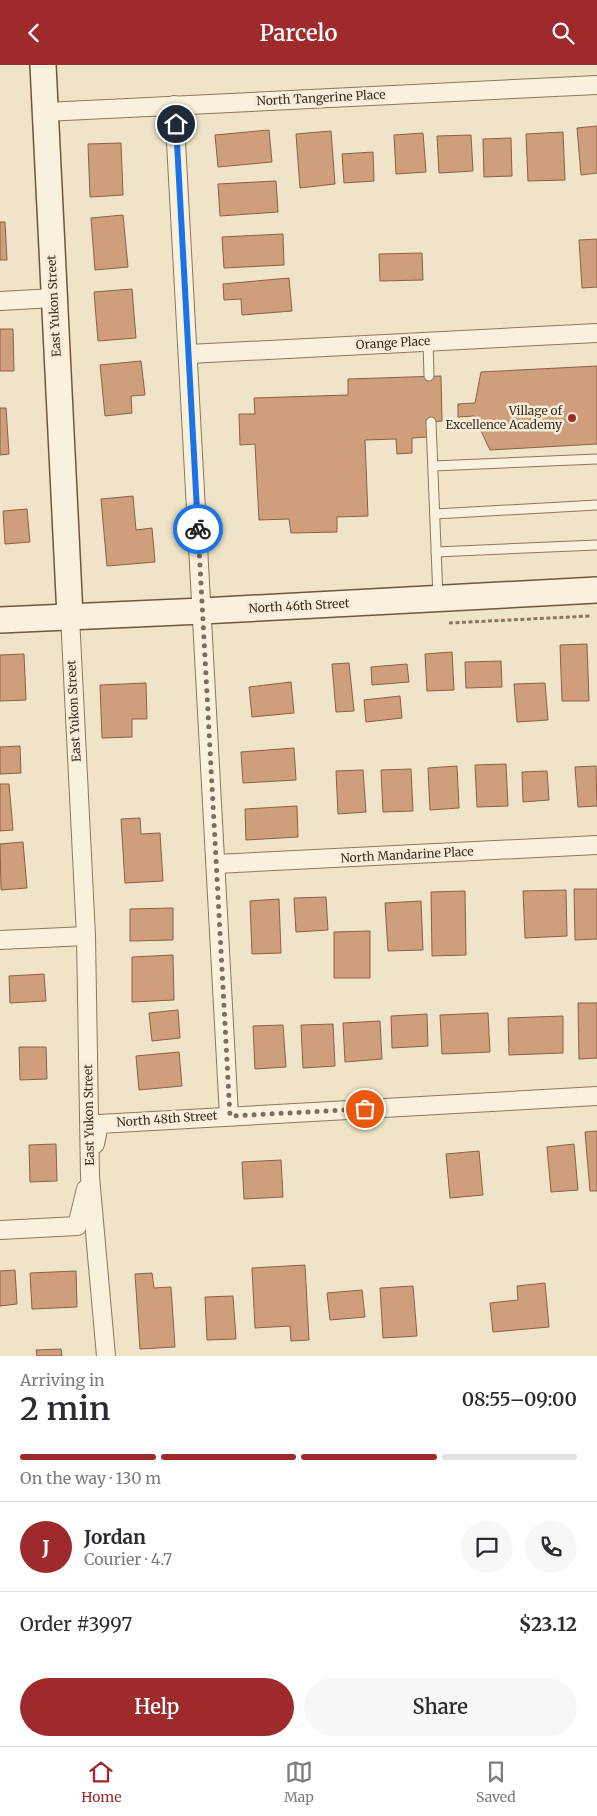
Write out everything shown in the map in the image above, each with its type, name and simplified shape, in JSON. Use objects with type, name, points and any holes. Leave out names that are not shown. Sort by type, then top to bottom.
[{"type":"street","name":"East Yukon Street","points":[[43,65],[86,936],[90,1177],[106,1356]]},
{"type":"street","name":"North Tangerine Place","points":[[46,112],[597,85]]},
{"type":"street","points":[[174,105],[230,1116]]},
{"type":"street","points":[[0,301],[54,298]]},
{"type":"street","name":"Orange Place","points":[[189,354],[597,333]]},
{"type":"street","name":"North 46th Street","points":[[0,620],[597,590]]},
{"type":"street","name":"North Mandarine Place","points":[[216,864],[597,845]]},
{"type":"street","points":[[0,940],[86,936]]},
{"type":"street","name":"North 48th Street","points":[[0,1230],[77,1226],[90,1177],[99,1124],[597,1096]]},
{"type":"lane","points":[[428,342],[429,376]]},
{"type":"lane","points":[[432,422],[438,598]]},
{"type":"lane","points":[[434,466],[597,459]]},
{"type":"lane","points":[[435,514],[597,505]]},
{"type":"lane","points":[[436,552],[597,545]]},
{"type":"building","points":[[597,126],[597,173],[581,175],[577,128]]},
{"type":"building","points":[[269,130],[272,162],[218,167],[215,135]]},
{"type":"building","points":[[331,131],[335,184],[300,188],[296,134]]},
{"type":"building","points":[[563,132],[565,180],[528,181],[526,134]]},
{"type":"building","points":[[423,133],[426,172],[396,174],[394,135]]},
{"type":"building","points":[[471,135],[473,171],[439,173],[437,136]]},
{"type":"building","points":[[511,138],[512,176],[484,177],[483,139]]},
{"type":"building","points":[[121,143],[123,195],[90,197],[88,144]]},
{"type":"building","points":[[373,152],[374,181],[344,183],[342,154]]},
{"type":"building","points":[[276,181],[278,212],[220,216],[218,184]]},
{"type":"building","points":[[123,215],[128,267],[95,270],[91,218]]},
{"type":"building","points":[[0,222],[5,222],[7,260],[0,260]]},
{"type":"building","points":[[283,234],[284,265],[224,268],[222,237]]},
{"type":"building","points":[[597,239],[597,287],[582,288],[579,240]]},
{"type":"building","points":[[422,253],[423,280],[380,281],[379,254]]},
{"type":"building","points":[[289,278],[292,311],[242,315],[241,299],[224,300],[223,284]]},
{"type":"building","points":[[132,289],[136,338],[98,341],[94,292]]},
{"type":"building","points":[[0,329],[13,329],[14,371],[0,371]]},
{"type":"building","points":[[141,361],[145,395],[131,396],[132,413],[105,416],[100,365]]},
{"type":"building","points":[[597,366],[597,444],[490,450],[474,416],[458,417],[458,404],[475,403],[481,372]]},
{"type":"building","points":[[441,376],[442,421],[427,422],[427,437],[412,438],[412,453],[397,454],[396,439],[365,440],[368,516],[337,517],[337,532],[291,533],[289,519],[259,520],[255,444],[240,445],[239,414],[255,414],[254,398],[348,395],[348,379]]},
{"type":"building","points":[[0,408],[6,408],[9,454],[0,455]]},
{"type":"building","points":[[133,496],[136,530],[152,528],[155,562],[107,566],[101,499]]},
{"type":"building","points":[[27,509],[30,542],[5,544],[3,511]]},
{"type":"building","points":[[587,644],[589,701],[562,701],[560,645]]},
{"type":"building","points":[[452,652],[454,690],[427,691],[425,654]]},
{"type":"building","points":[[24,654],[26,700],[0,701],[0,655]]},
{"type":"building","points":[[501,661],[502,687],[466,688],[465,662]]},
{"type":"building","points":[[349,663],[354,711],[336,712],[332,664]]},
{"type":"building","points":[[407,664],[409,682],[372,685],[371,667]]},
{"type":"building","points":[[291,682],[294,713],[252,717],[249,687]]},
{"type":"building","points":[[146,683],[147,719],[132,719],[132,737],[102,738],[100,685]]},
{"type":"building","points":[[545,683],[548,720],[517,722],[514,684]]},
{"type":"building","points":[[400,696],[402,718],[366,722],[364,700]]},
{"type":"building","points":[[20,746],[21,773],[0,774],[0,747]]},
{"type":"building","points":[[294,748],[296,780],[243,783],[241,752]]},
{"type":"building","points":[[506,764],[508,806],[477,807],[475,765]]},
{"type":"building","points":[[457,766],[459,808],[430,810],[428,768]]},
{"type":"building","points":[[596,766],[597,806],[578,807],[575,767]]},
{"type":"building","points":[[411,769],[413,811],[383,812],[381,770]]},
{"type":"building","points":[[363,770],[366,812],[338,814],[336,771]]},
{"type":"building","points":[[547,771],[549,800],[523,802],[522,772]]},
{"type":"building","points":[[0,784],[9,784],[13,830],[0,831]]},
{"type":"building","points":[[297,806],[298,837],[246,840],[245,809]]},
{"type":"building","points":[[140,818],[141,834],[160,833],[163,881],[125,883],[121,819]]},
{"type":"building","points":[[23,842],[27,888],[1,890],[0,844]]},
{"type":"building","points":[[574,889],[597,889],[597,939],[575,940]]},
{"type":"building","points":[[566,890],[567,936],[525,938],[523,891]]},
{"type":"building","points":[[465,891],[466,955],[432,956],[431,892]]},
{"type":"building","points":[[326,897],[328,930],[296,932],[294,898]]},
{"type":"building","points":[[279,899],[281,953],[252,954],[250,901]]},
{"type":"building","points":[[421,901],[423,950],[388,951],[385,903]]},
{"type":"building","points":[[173,908],[173,940],[130,941],[130,909]]},
{"type":"building","points":[[370,931],[370,978],[334,978],[334,932]]},
{"type":"building","points":[[173,955],[174,1000],[132,1002],[132,957]]},
{"type":"building","points":[[44,974],[46,1001],[10,1003],[9,976]]},
{"type":"building","points":[[578,1003],[597,1003],[597,1058],[579,1059]]},
{"type":"building","points":[[178,1010],[180,1038],[152,1041],[149,1013]]},
{"type":"building","points":[[488,1013],[490,1052],[442,1054],[440,1015]]},
{"type":"building","points":[[427,1014],[428,1046],[392,1048],[391,1016]]},
{"type":"building","points":[[563,1016],[563,1053],[509,1055],[508,1018]]},
{"type":"building","points":[[380,1021],[382,1059],[345,1062],[343,1023]]},
{"type":"building","points":[[333,1024],[335,1066],[303,1068],[301,1025]]},
{"type":"building","points":[[283,1025],[286,1067],[255,1069],[253,1026]]},
{"type":"building","points":[[19,1047],[46,1047],[47,1079],[20,1080]]},
{"type":"building","points":[[179,1052],[182,1086],[139,1090],[136,1056]]},
{"type":"building","points":[[597,1131],[597,1191],[590,1191],[585,1132]]},
{"type":"building","points":[[56,1144],[57,1181],[30,1182],[29,1145]]},
{"type":"building","points":[[574,1144],[578,1190],[551,1192],[547,1147]]},
{"type":"building","points":[[479,1151],[483,1195],[450,1198],[446,1154]]},
{"type":"building","points":[[281,1160],[283,1197],[244,1199],[242,1162]]},
{"type":"building","points":[[305,1265],[309,1340],[291,1341],[290,1326],[255,1328],[252,1268]]},
{"type":"building","points":[[15,1270],[17,1304],[0,1306],[0,1271]]},
{"type":"building","points":[[76,1271],[77,1307],[32,1309],[30,1273]]},
{"type":"building","points":[[152,1273],[154,1288],[171,1287],[175,1347],[140,1349],[135,1274]]},
{"type":"building","points":[[545,1283],[549,1327],[493,1332],[490,1303],[518,1300],[517,1286]]},
{"type":"building","points":[[413,1286],[417,1336],[383,1338],[380,1288]]},
{"type":"building","points":[[362,1290],[365,1317],[330,1320],[327,1293]]},
{"type":"building","points":[[233,1296],[236,1339],[207,1340],[205,1297]]},
{"type":"building","points":[[61,1349],[62,1356],[37,1356],[36,1350]]},
{"type":"way so far","points":[[198,529],[230,1116],[365,1109]]},
{"type":"place","name":"Village of Excellence Academy","points":[[572,418]]},
{"type":"route","points":[[176,124],[198,529]]}]
